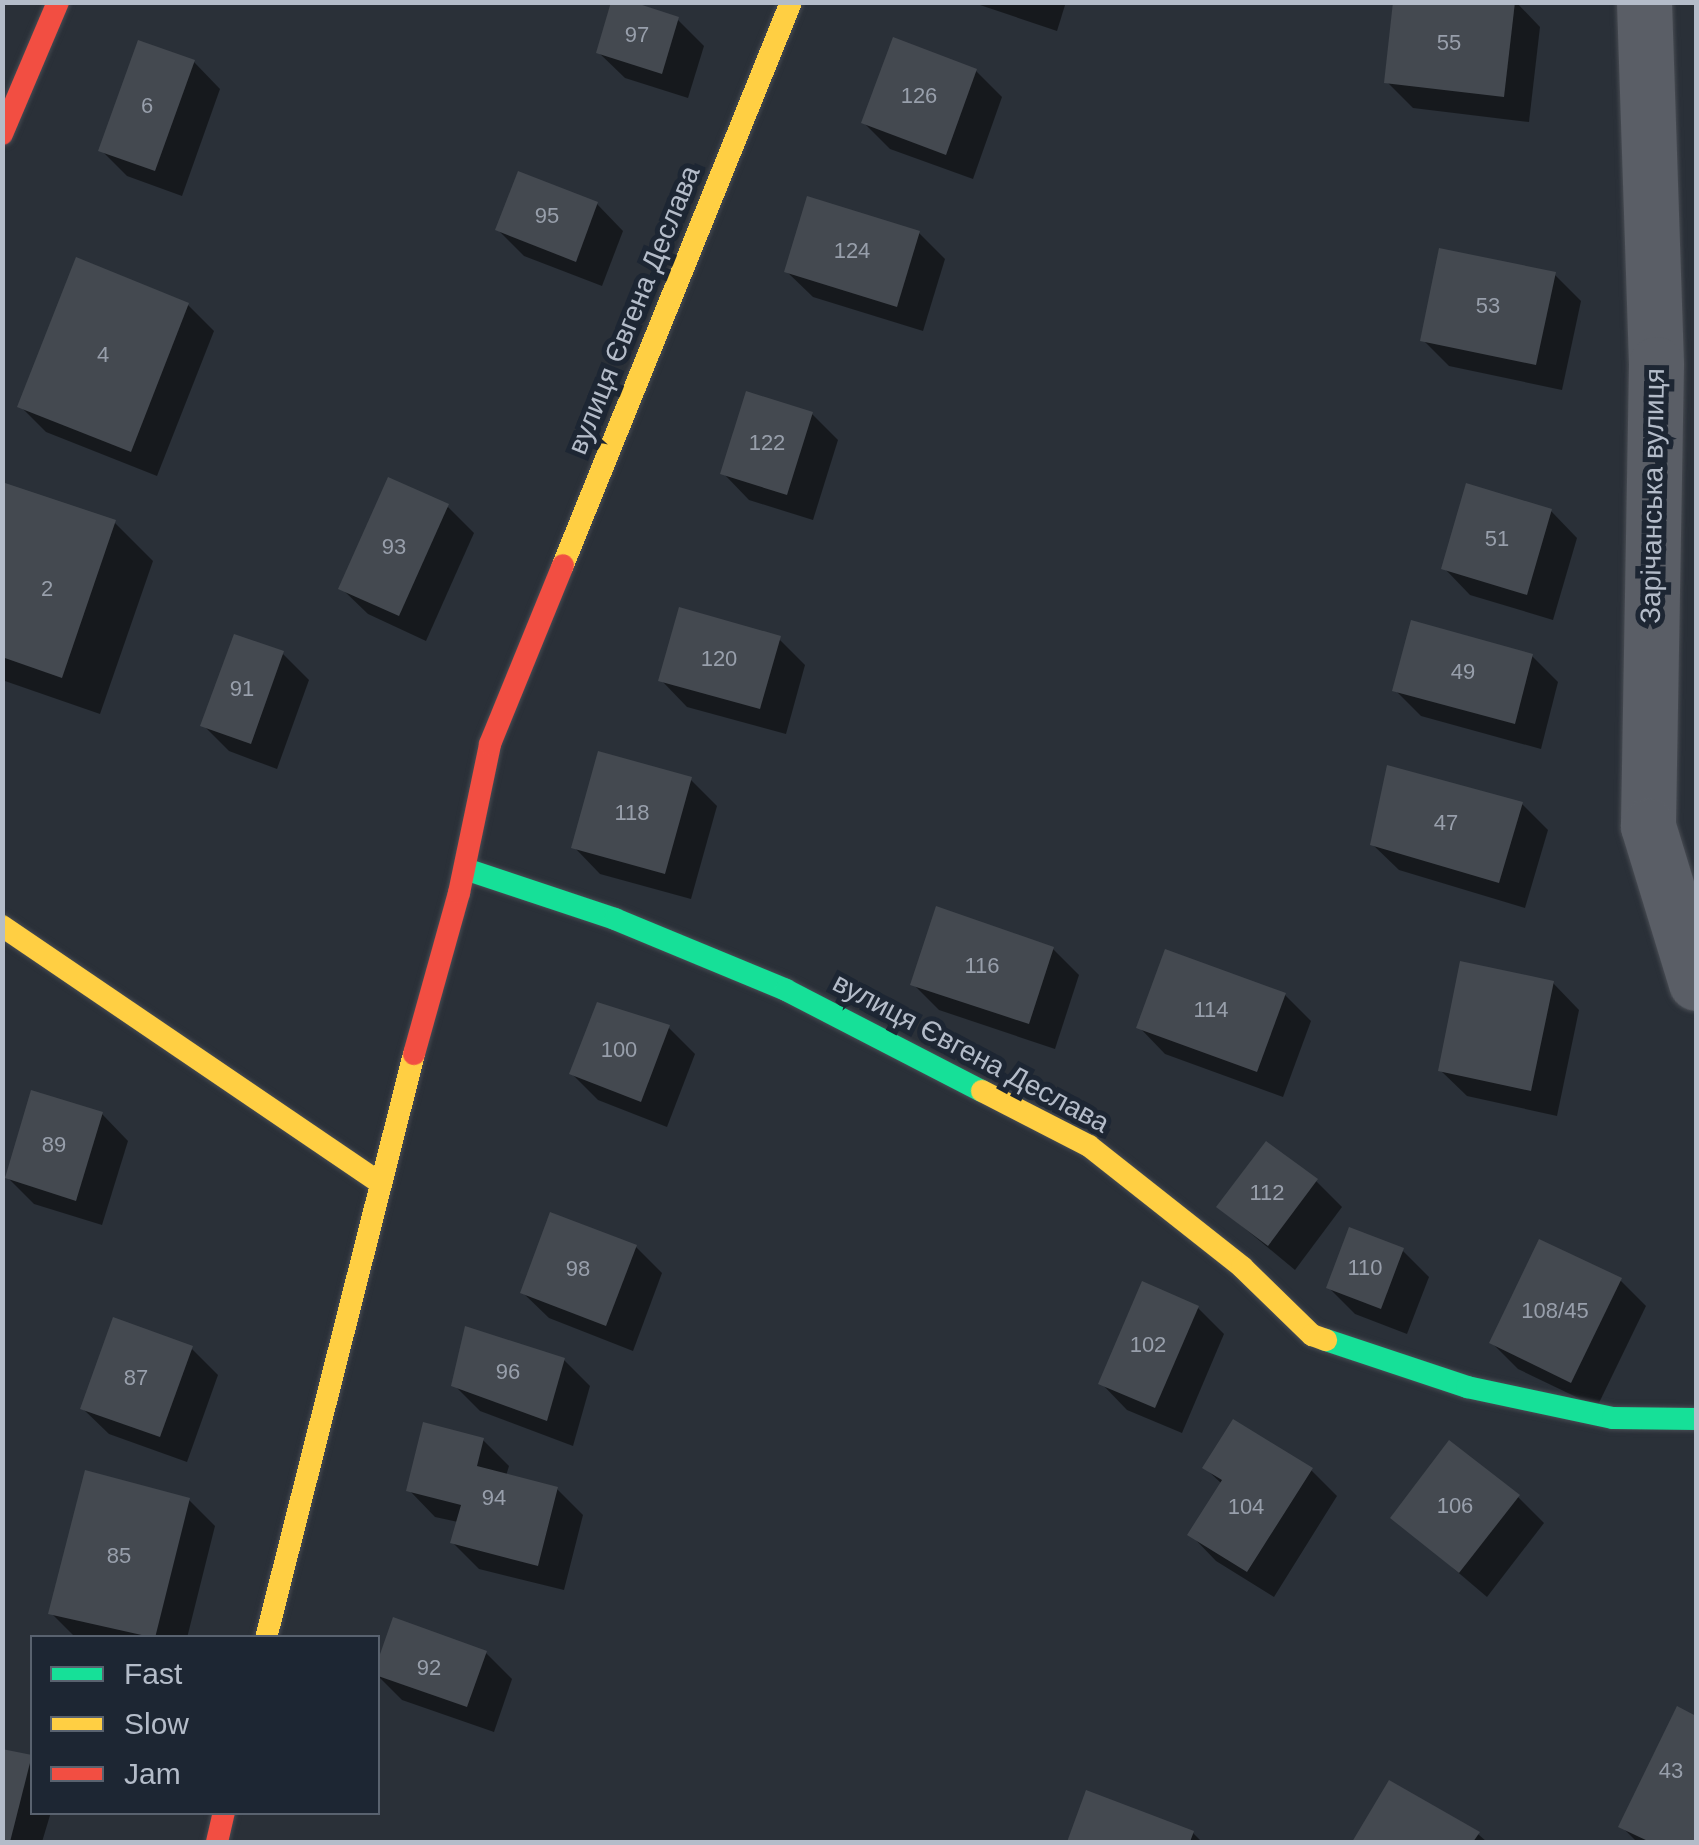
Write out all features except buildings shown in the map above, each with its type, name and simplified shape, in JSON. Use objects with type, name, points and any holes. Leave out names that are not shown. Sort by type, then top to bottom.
[{"type":"street","points":[[2,134],[58,2]]},
{"type":"street","name":"вулиця Євгена Деслава","points":[[267,1635],[379,1182],[465,869],[490,744],[792,2]]},
{"type":"street","name":"Зарічанська вулиця","points":[[1644,2],[1656,364],[1648,826],[1696,983]]},
{"type":"street","name":"вулиця Євгена Деслава","points":[[465,869],[615,920],[786,990],[1089,1146],[1242,1267],[1312,1336],[1467,1388],[1613,1418],[1696,1418]]},
{"type":"street","points":[[2,926],[379,1182]]},
{"type":"street","points":[[218,1842],[223,1815]]},
{"type":"traffic: fast","points":[[465,869],[615,919],[786,990],[982,1091]]},
{"type":"traffic: fast","points":[[1326,1340],[1467,1387],[1613,1418],[1696,1419]]},
{"type":"traffic: slow","points":[[563,565],[791,2]]},
{"type":"traffic: slow","points":[[2,926],[379,1182]]},
{"type":"traffic: slow","points":[[267,1635],[414,1054]]},
{"type":"traffic: slow","points":[[982,1091],[1089,1146],[1242,1267],[1312,1335],[1326,1340]]},
{"type":"traffic: jam","points":[[2,134],[58,2]]},
{"type":"traffic: jam","points":[[414,1054],[459,893],[490,744],[563,565]]},
{"type":"traffic: jam","points":[[217,1842],[223,1815]]}]
